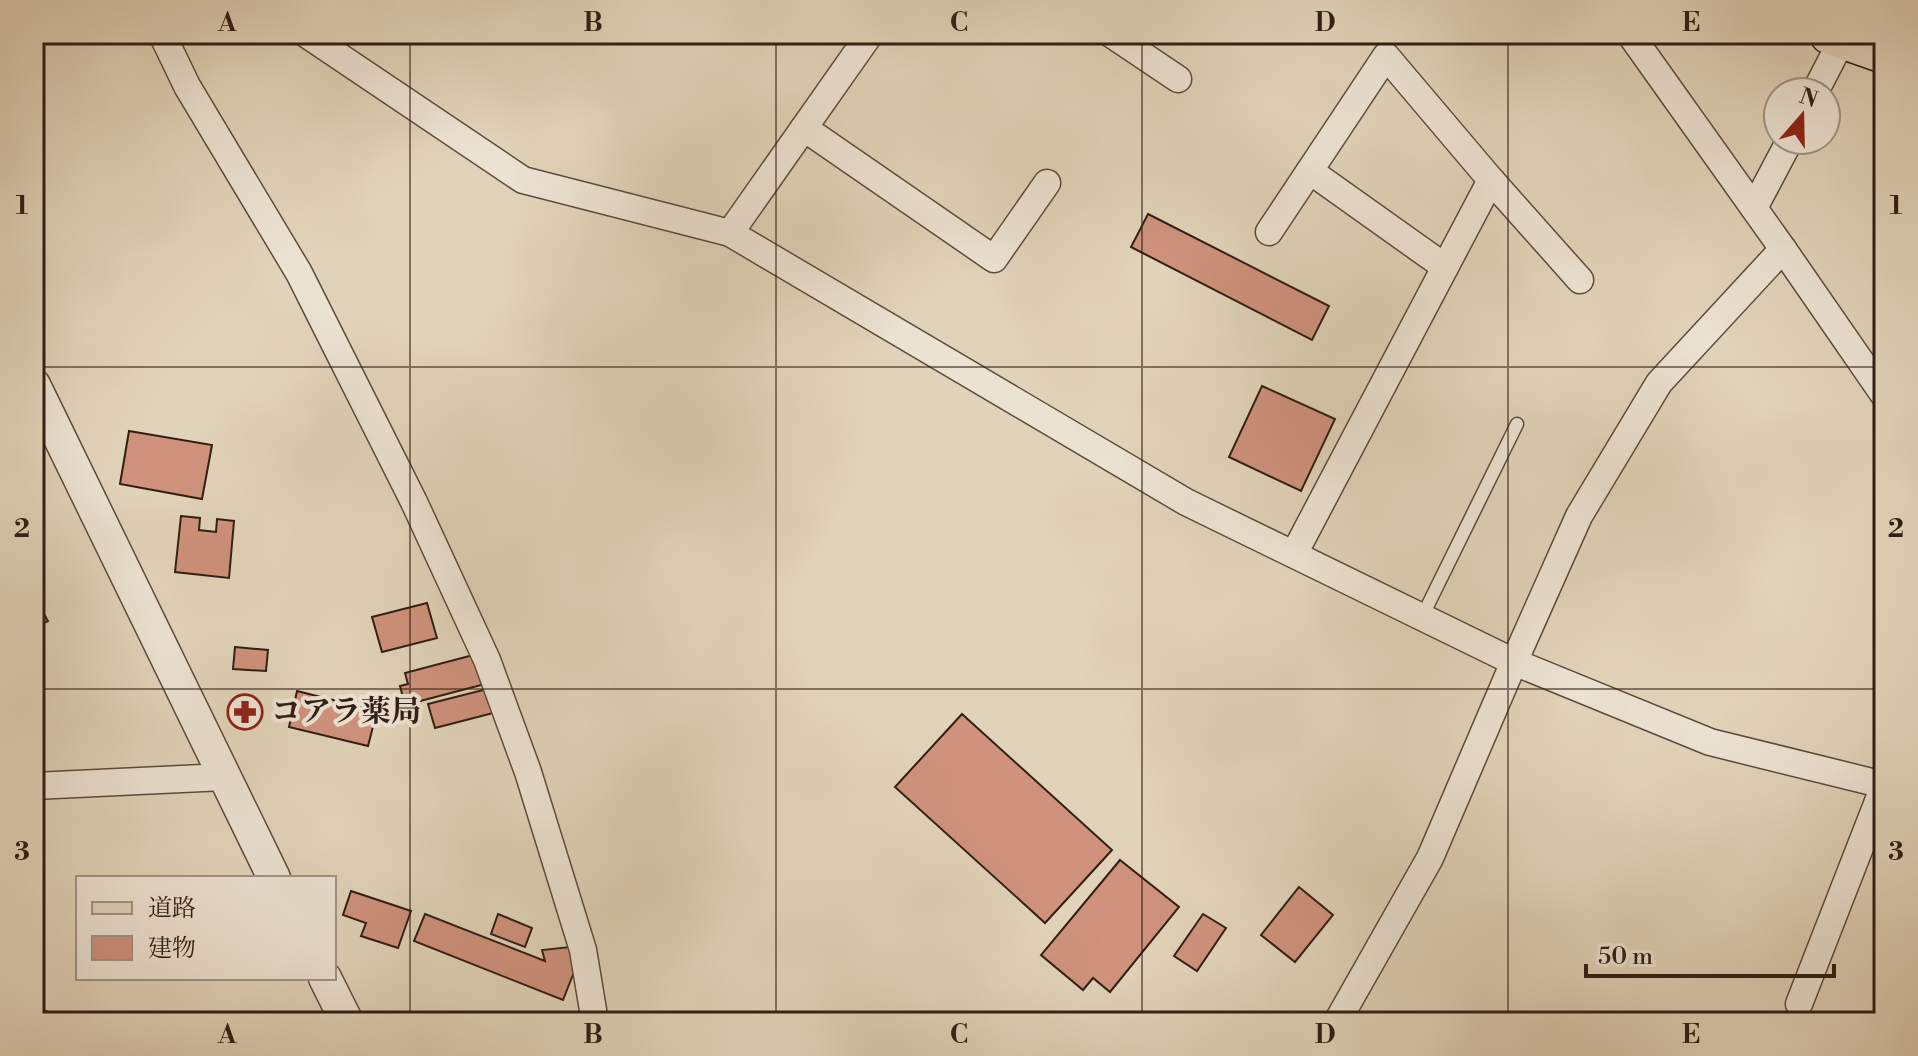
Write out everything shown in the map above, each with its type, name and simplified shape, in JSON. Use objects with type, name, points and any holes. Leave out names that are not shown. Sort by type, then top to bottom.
[{"type":"main road","points":[[1839,36],[1884,53]]},
{"type":"street","points":[[162,34],[187,86],[299,273],[414,502],[487,660],[528,772],[583,950],[595,1022]]},
{"type":"street","points":[[306,34],[523,180],[730,233],[1186,502],[1514,662],[1710,742],[1884,785],[1799,1004]]},
{"type":"street","points":[[730,233],[870,34]]},
{"type":"street","points":[[1111,34],[1178,79]]},
{"type":"street","points":[[1630,34],[1884,395]]},
{"type":"street","points":[[1822,76],[1839,36]]},
{"type":"street","points":[[1269,232],[1386,56],[1580,280]]},
{"type":"street","points":[[804,128],[994,259],[1047,183]]},
{"type":"street","points":[[1754,208],[1782,156]]},
{"type":"street","points":[[1310,171],[1445,267]]},
{"type":"street","points":[[1294,554],[1491,180]]},
{"type":"street","points":[[1337,1022],[1430,858],[1579,516],[1659,383],[1783,249]]},
{"type":"street","points":[[34,385],[273,876]]},
{"type":"street","points":[[34,786],[224,777]]},
{"type":"street","points":[[326,980],[347,1022]]},
{"type":"lane","points":[[1422,617],[1517,424]]},
{"type":"building","points":[[1148,214],[1329,306],[1312,340],[1131,247]]},
{"type":"building","points":[[1262,386],[1335,419],[1301,491],[1229,457]]},
{"type":"building","points":[[129,431],[212,445],[202,499],[120,484]]},
{"type":"building","points":[[181,516],[200,518],[199,530],[216,532],[217,519],[234,521],[229,578],[175,572]]},
{"type":"building","points":[[34,596],[48,621],[34,628]]},
{"type":"building","points":[[427,603],[437,638],[382,652],[372,617]]},
{"type":"building","points":[[235,647],[268,650],[266,671],[233,669]]},
{"type":"building","points":[[477,654],[485,684],[405,705],[400,686],[408,684],[405,673]]},
{"type":"building","points":[[491,688],[497,712],[435,728],[428,704]]},
{"type":"building","points":[[297,691],[377,711],[368,746],[289,727]]},
{"type":"building","points":[[962,714],[1112,850],[1045,923],[895,787]]},
{"type":"building","points":[[1120,860],[1179,907],[1110,992],[1093,978],[1083,990],[1041,955]]},
{"type":"building","points":[[1299,887],[1333,915],[1295,962],[1261,935]]},
{"type":"building","points":[[351,891],[411,911],[398,948],[361,936],[366,923],[343,915]]},
{"type":"building","points":[[425,914],[545,961],[542,950],[570,947],[574,972],[563,1000],[414,941]]},
{"type":"building","points":[[498,914],[532,928],[525,947],[491,934]]},
{"type":"building","points":[[1203,914],[1226,928],[1197,971],[1174,956]]},
{"type":"building","points":[[34,1007],[77,1022],[34,1022]]},
{"type":"place","name":"コアラ薬局","points":[[245,712]]}]
